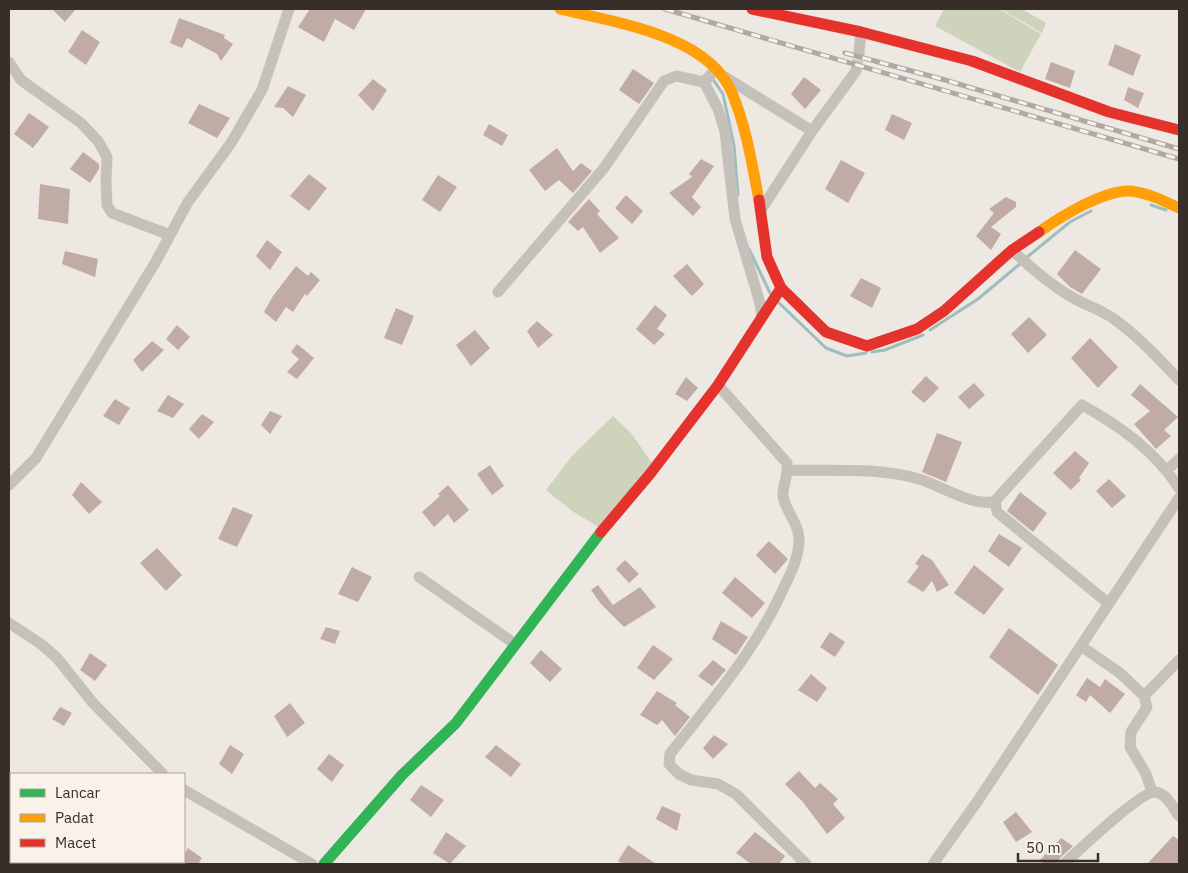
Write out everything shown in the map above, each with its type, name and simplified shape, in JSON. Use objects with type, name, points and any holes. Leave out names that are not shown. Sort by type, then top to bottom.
[{"type":"street","points":[[9,485],[36,458],[188,202],[231,143],[262,90],[289,9]]},
{"type":"street","points":[[560,9],[658,35],[697,52],[712,76],[732,92],[748,146],[761,210],[762,234],[767,257],[779,292],[826,332],[867,346],[917,329],[944,311],[1064,214],[1116,192],[1130,191],[1146,194],[1179,208]]},
{"type":"street","points":[[752,9],[861,32],[972,61],[1048,91],[1109,112],[1179,130]]},
{"type":"street","points":[[859,52],[861,32]]},
{"type":"street","points":[[9,62],[21,80],[81,123],[98,141],[108,157],[106,181],[108,205],[112,213],[170,234]]},
{"type":"street","points":[[761,210],[812,131],[856,71]]},
{"type":"street","points":[[498,292],[604,168],[664,81],[676,76],[712,76],[812,131]]},
{"type":"street","points":[[712,76],[718,109],[725,132],[735,219],[764,313]]},
{"type":"street","points":[[1016,254],[1031,270],[1068,295],[1114,318],[1179,380]]},
{"type":"street","points":[[330,862],[402,775],[456,723],[585,550],[650,474],[718,385],[779,292]]},
{"type":"street","points":[[718,385],[787,463],[788,470],[784,498],[797,527],[799,543],[796,561],[775,609],[752,648],[716,698],[670,754],[669,764],[679,774],[691,780],[718,784],[736,794],[806,864]]},
{"type":"street","points":[[788,470],[898,474],[921,479],[987,504],[995,501],[1082,405],[1111,421],[1141,445],[1167,470],[1179,488]]},
{"type":"street","points":[[1167,470],[1179,459]]},
{"type":"street","points":[[933,864],[979,799],[1179,498]]},
{"type":"street","points":[[995,501],[997,512],[1108,603]]},
{"type":"street","points":[[419,577],[515,644]]},
{"type":"street","points":[[9,623],[41,644],[57,658],[93,703],[161,773]]},
{"type":"street","points":[[1080,646],[1120,673],[1144,696],[1147,706],[1131,732],[1130,747],[1146,774],[1152,792]]},
{"type":"street","points":[[1144,696],[1179,660]]},
{"type":"street","points":[[185,791],[312,864]]},
{"type":"street","points":[[1064,864],[1138,800],[1152,792],[1166,797],[1179,816]]},
{"type":"green space","points":[[944,9],[999,9],[1041,34],[1020,72],[935,26]]},
{"type":"green space","points":[[1001,9],[1022,9],[1046,23],[1042,33]]},
{"type":"green space","points":[[613,416],[631,433],[652,463],[600,528],[572,511],[546,490],[572,456]]},
{"type":"building","points":[[52,9],[76,9],[65,22]]},
{"type":"building","points":[[310,9],[366,9],[354,30],[335,19],[324,42],[298,27]]},
{"type":"building","points":[[179,18],[225,35],[224,38],[233,44],[221,61],[217,54],[187,38],[182,48],[170,43]]},
{"type":"building","points":[[82,30],[100,42],[86,65],[68,52]]},
{"type":"building","points":[[1115,44],[1141,55],[1133,76],[1108,65]]},
{"type":"building","points":[[1051,62],[1075,71],[1070,88],[1045,79]]},
{"type":"building","points":[[633,69],[654,83],[639,104],[619,90]]},
{"type":"building","points":[[804,77],[821,90],[805,109],[791,94]]},
{"type":"building","points":[[373,79],[387,90],[373,111],[358,95]]},
{"type":"building","points":[[288,86],[306,95],[293,117],[283,108],[274,107]]},
{"type":"building","points":[[1128,87],[1144,93],[1138,108],[1124,100]]},
{"type":"building","points":[[199,104],[230,118],[217,138],[188,123]]},
{"type":"building","points":[[29,113],[49,127],[33,148],[14,134]]},
{"type":"building","points":[[892,114],[912,123],[904,140],[885,130]]},
{"type":"building","points":[[489,124],[508,135],[502,146],[483,135]]},
{"type":"building","points":[[557,148],[573,171],[581,163],[592,171],[573,193],[559,180],[545,191],[529,170]]},
{"type":"building","points":[[83,152],[99,164],[99,169],[90,183],[70,169]]},
{"type":"building","points":[[701,159],[714,166],[692,197],[701,207],[693,216],[669,193],[692,177],[689,174]]},
{"type":"building","points":[[841,160],[865,173],[848,203],[825,189]]},
{"type":"building","points":[[309,174],[327,188],[309,211],[290,196]]},
{"type":"building","points":[[438,175],[457,187],[440,212],[422,200]]},
{"type":"building","points":[[40,184],[70,189],[68,224],[38,219]]},
{"type":"building","points":[[626,195],[643,211],[632,224],[615,208]]},
{"type":"building","points":[[1006,197],[1016,202],[1016,207],[991,227],[1001,234],[991,250],[976,236],[994,213],[989,209]]},
{"type":"building","points":[[589,199],[600,211],[597,214],[619,238],[600,253],[583,227],[578,231],[568,222]]},
{"type":"building","points":[[267,240],[282,252],[270,270],[256,256]]},
{"type":"building","points":[[1075,250],[1101,269],[1082,294],[1070,287],[1057,274]]},
{"type":"building","points":[[65,251],[98,259],[95,277],[62,264]]},
{"type":"building","points":[[687,264],[704,284],[692,296],[673,276]]},
{"type":"building","points":[[296,266],[308,276],[311,272],[320,280],[307,296],[305,294],[293,312],[286,307],[276,322],[264,312],[273,296]]},
{"type":"building","points":[[861,278],[881,288],[872,308],[850,296]]},
{"type":"building","points":[[655,305],[667,315],[657,329],[665,334],[654,345],[636,329]]},
{"type":"building","points":[[396,308],[414,316],[402,345],[384,338]]},
{"type":"building","points":[[1029,317],[1047,335],[1028,353],[1011,334]]},
{"type":"building","points":[[537,321],[553,335],[538,348],[527,331]]},
{"type":"building","points":[[177,325],[190,337],[178,350],[166,339]]},
{"type":"building","points":[[475,330],[490,348],[471,366],[456,345]]},
{"type":"building","points":[[1090,338],[1118,367],[1098,388],[1071,358]]},
{"type":"building","points":[[152,341],[164,350],[142,372],[133,360]]},
{"type":"building","points":[[297,344],[314,358],[297,379],[287,372],[299,359],[291,352]]},
{"type":"building","points":[[926,376],[939,388],[924,403],[911,392]]},
{"type":"building","points":[[686,377],[698,388],[687,401],[675,394]]},
{"type":"building","points":[[974,383],[985,395],[969,409],[958,397]]},
{"type":"building","points":[[1140,384],[1178,417],[1164,430],[1171,436],[1156,449],[1134,424],[1150,411],[1131,395]]},
{"type":"building","points":[[168,395],[184,404],[173,418],[157,411]]},
{"type":"building","points":[[115,399],[130,408],[119,425],[103,416]]},
{"type":"building","points":[[270,411],[282,416],[270,434],[261,425]]},
{"type":"building","points":[[202,414],[214,422],[199,439],[189,429]]},
{"type":"building","points":[[937,433],[962,442],[946,482],[922,472]]},
{"type":"building","points":[[1075,451],[1089,463],[1079,478],[1081,480],[1071,490],[1053,473]]},
{"type":"building","points":[[490,465],[504,486],[492,495],[477,474]]},
{"type":"building","points":[[1109,479],[1126,496],[1112,508],[1096,491]]},
{"type":"building","points":[[81,482],[102,502],[89,514],[72,495]]},
{"type":"building","points":[[448,485],[469,510],[454,523],[448,514],[434,527],[422,512],[440,496],[438,494]]},
{"type":"building","points":[[1020,492],[1047,513],[1033,532],[1007,511]]},
{"type":"building","points":[[233,507],[253,515],[237,547],[218,539]]},
{"type":"building","points":[[999,534],[1022,548],[1009,567],[988,551]]},
{"type":"building","points":[[769,541],[788,559],[775,574],[756,555]]},
{"type":"building","points":[[157,548],[182,575],[166,591],[140,563]]},
{"type":"building","points":[[922,554],[932,560],[949,585],[937,592],[932,581],[923,592],[907,582],[919,566],[915,564]]},
{"type":"building","points":[[625,560],[639,574],[629,583],[616,569]]},
{"type":"building","points":[[974,565],[1004,589],[984,615],[954,593]]},
{"type":"building","points":[[352,567],[372,577],[358,602],[338,594]]},
{"type":"building","points":[[735,577],[765,603],[752,618],[722,593]]},
{"type":"building","points":[[598,585],[613,605],[640,587],[656,607],[624,627],[601,604],[591,590]]},
{"type":"building","points":[[721,621],[748,637],[736,655],[712,639]]},
{"type":"building","points":[[326,627],[340,631],[335,644],[320,639]]},
{"type":"building","points":[[1009,628],[1058,665],[1038,695],[989,657]]},
{"type":"building","points":[[830,632],[845,642],[835,657],[820,647]]},
{"type":"building","points":[[653,645],[673,659],[654,680],[637,668]]},
{"type":"building","points":[[541,650],[562,669],[550,682],[530,663]]},
{"type":"building","points":[[90,653],[107,665],[95,681],[80,670]]},
{"type":"building","points":[[713,660],[726,670],[712,686],[698,676]]},
{"type":"building","points":[[811,674],[827,688],[817,702],[798,690]]},
{"type":"building","points":[[1087,678],[1100,687],[1105,679],[1125,694],[1110,713],[1090,695],[1086,702],[1076,695]]},
{"type":"building","points":[[657,691],[677,703],[675,705],[690,717],[675,736],[662,720],[657,725],[640,715]]},
{"type":"building","points":[[290,703],[305,723],[287,737],[274,716]]},
{"type":"building","points":[[60,707],[72,713],[64,726],[52,719]]},
{"type":"building","points":[[714,735],[728,744],[713,759],[703,748]]},
{"type":"building","points":[[230,745],[244,754],[232,774],[219,764]]},
{"type":"building","points":[[496,745],[521,764],[511,777],[485,757]]},
{"type":"building","points":[[329,754],[344,765],[332,782],[317,769]]},
{"type":"building","points":[[799,771],[815,788],[820,783],[838,799],[833,804],[845,818],[827,834],[802,801],[785,784]]},
{"type":"building","points":[[421,785],[444,800],[431,817],[410,800]]},
{"type":"building","points":[[662,806],[681,814],[677,831],[656,819]]},
{"type":"building","points":[[1016,812],[1032,832],[1016,842],[1003,822]]},
{"type":"building","points":[[446,832],[466,846],[450,864],[433,853]]},
{"type":"building","points":[[755,832],[785,856],[779,864],[751,864],[736,853]]},
{"type":"building","points":[[1173,836],[1179,840],[1179,864],[1147,864]]},
{"type":"building","points":[[1061,838],[1073,846],[1059,859],[1057,864],[1044,864],[1040,860]]},
{"type":"building","points":[[628,845],[656,864],[623,864],[618,861]]},
{"type":"building","points":[[188,848],[202,858],[198,864],[184,864],[185,853]]},
{"type":"waterway","points":[[712,78],[723,94],[734,145],[738,195]]},
{"type":"waterway","points":[[1151,205],[1166,210]]},
{"type":"waterway","points":[[1026,258],[1070,222],[1091,211]]},
{"type":"waterway","points":[[749,249],[770,293]]},
{"type":"waterway","points":[[930,330],[978,299],[1021,263]]},
{"type":"waterway","points":[[777,301],[826,348],[847,356],[866,353]]},
{"type":"waterway","points":[[872,352],[885,350],[923,335]]},
{"type":"tunnel","points":[[856,71],[859,52]]},
{"type":"railway","points":[[665,9],[1179,159]]},
{"type":"railway","points":[[845,53],[945,80],[1179,149]]},
{"type":"traffic: fast","points":[[324,864],[402,775],[456,723],[601,532]]},
{"type":"traffic: slow","points":[[560,9],[606,19],[657,34],[681,44],[703,57],[720,73],[732,93],[741,119],[759,200]]},
{"type":"traffic: slow","points":[[1039,232],[1083,205],[1109,194],[1120,192],[1131,191],[1144,194],[1179,208]]},
{"type":"traffic: jam","points":[[752,9],[861,32],[972,61],[1109,112],[1179,130]]},
{"type":"traffic: jam","points":[[759,200],[767,257],[781,288],[826,332],[867,346],[917,329],[944,311],[1012,250],[1039,232]]},
{"type":"traffic: jam","points":[[601,532],[650,474],[718,385],[781,288]]}]
